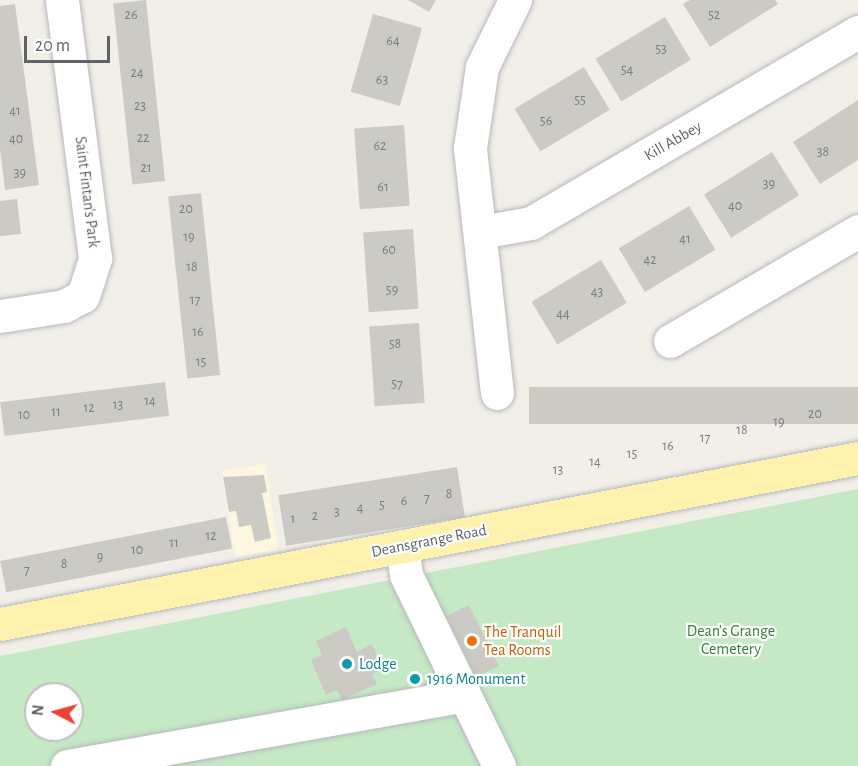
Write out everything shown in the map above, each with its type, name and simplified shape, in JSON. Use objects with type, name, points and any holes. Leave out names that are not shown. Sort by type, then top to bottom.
[{"type":"main road","name":"Deansgrange Road","points":[[0,624],[858,458]]},
{"type":"street","name":"Saint Fintan's Park","points":[[0,316],[63,306],[83,296],[95,258],[62,0]]},
{"type":"street","points":[[497,393],[470,148],[482,67],[515,0]]},
{"type":"street","name":"Kill Abbey","points":[[481,232],[531,223],[858,32]]},
{"type":"street","points":[[670,340],[858,231]]},
{"type":"street","points":[[402,546],[406,574],[499,766]]},
{"type":"street","points":[[67,766],[464,695]]},
{"type":"shaded area","points":[[265,464],[279,550],[235,557],[222,471]]},
{"type":"green space","name":"Dean's Grange Cemetery","points":[[858,489],[858,766],[0,766],[0,656]]},
{"type":"building","points":[[146,0],[165,181],[132,184],[113,3]]},
{"type":"building","points":[[408,0],[436,0],[429,12]]},
{"type":"building","points":[[690,0],[775,0],[778,4],[710,47],[683,4]]},
{"type":"building","points":[[15,4],[39,185],[5,190],[0,149],[0,6]]},
{"type":"building","points":[[373,14],[422,28],[400,106],[351,92]]},
{"type":"building","points":[[665,17],[691,60],[621,102],[596,59]]},
{"type":"building","points":[[584,67],[610,110],[540,152],[515,109]]},
{"type":"building","points":[[858,100],[858,160],[820,184],[793,142]]},
{"type":"building","points":[[404,125],[410,206],[360,209],[354,128]]},
{"type":"building","points":[[772,152],[799,195],[731,238],[704,194]]},
{"type":"building","points":[[201,193],[220,375],[187,378],[168,196]]},
{"type":"building","points":[[17,199],[21,234],[0,236],[0,201]]},
{"type":"building","points":[[689,206],[715,250],[645,292],[619,248]]},
{"type":"building","points":[[413,229],[419,309],[369,312],[363,232]]},
{"type":"building","points":[[601,260],[627,303],[557,345],[532,302]]},
{"type":"building","points":[[419,323],[425,403],[375,406],[369,326]]},
{"type":"building","points":[[165,382],[169,416],[4,436],[0,402]]},
{"type":"building","points":[[529,387],[858,387],[858,424],[529,424]]},
{"type":"building","points":[[457,467],[465,517],[286,546],[278,495]]},
{"type":"building","points":[[264,475],[267,492],[262,493],[271,538],[255,542],[251,525],[239,527],[236,511],[229,512],[223,477]]},
{"type":"building","points":[[226,517],[232,548],[6,592],[0,561]]},
{"type":"building","name":"The Tranquil Tea Rooms","points":[[469,605],[499,666],[476,677],[447,616]]},
{"type":"building","name":"Lodge","points":[[346,627],[357,652],[372,644],[383,669],[372,674],[377,684],[342,700],[337,690],[326,695],[311,660],[322,655],[316,641]]},
{"type":"place","name":"The Tranquil Tea Rooms","points":[[472,641]]},
{"type":"place","name":"Lodge","points":[[347,664]]},
{"type":"place","name":"1916 Monument","points":[[415,679]]}]
